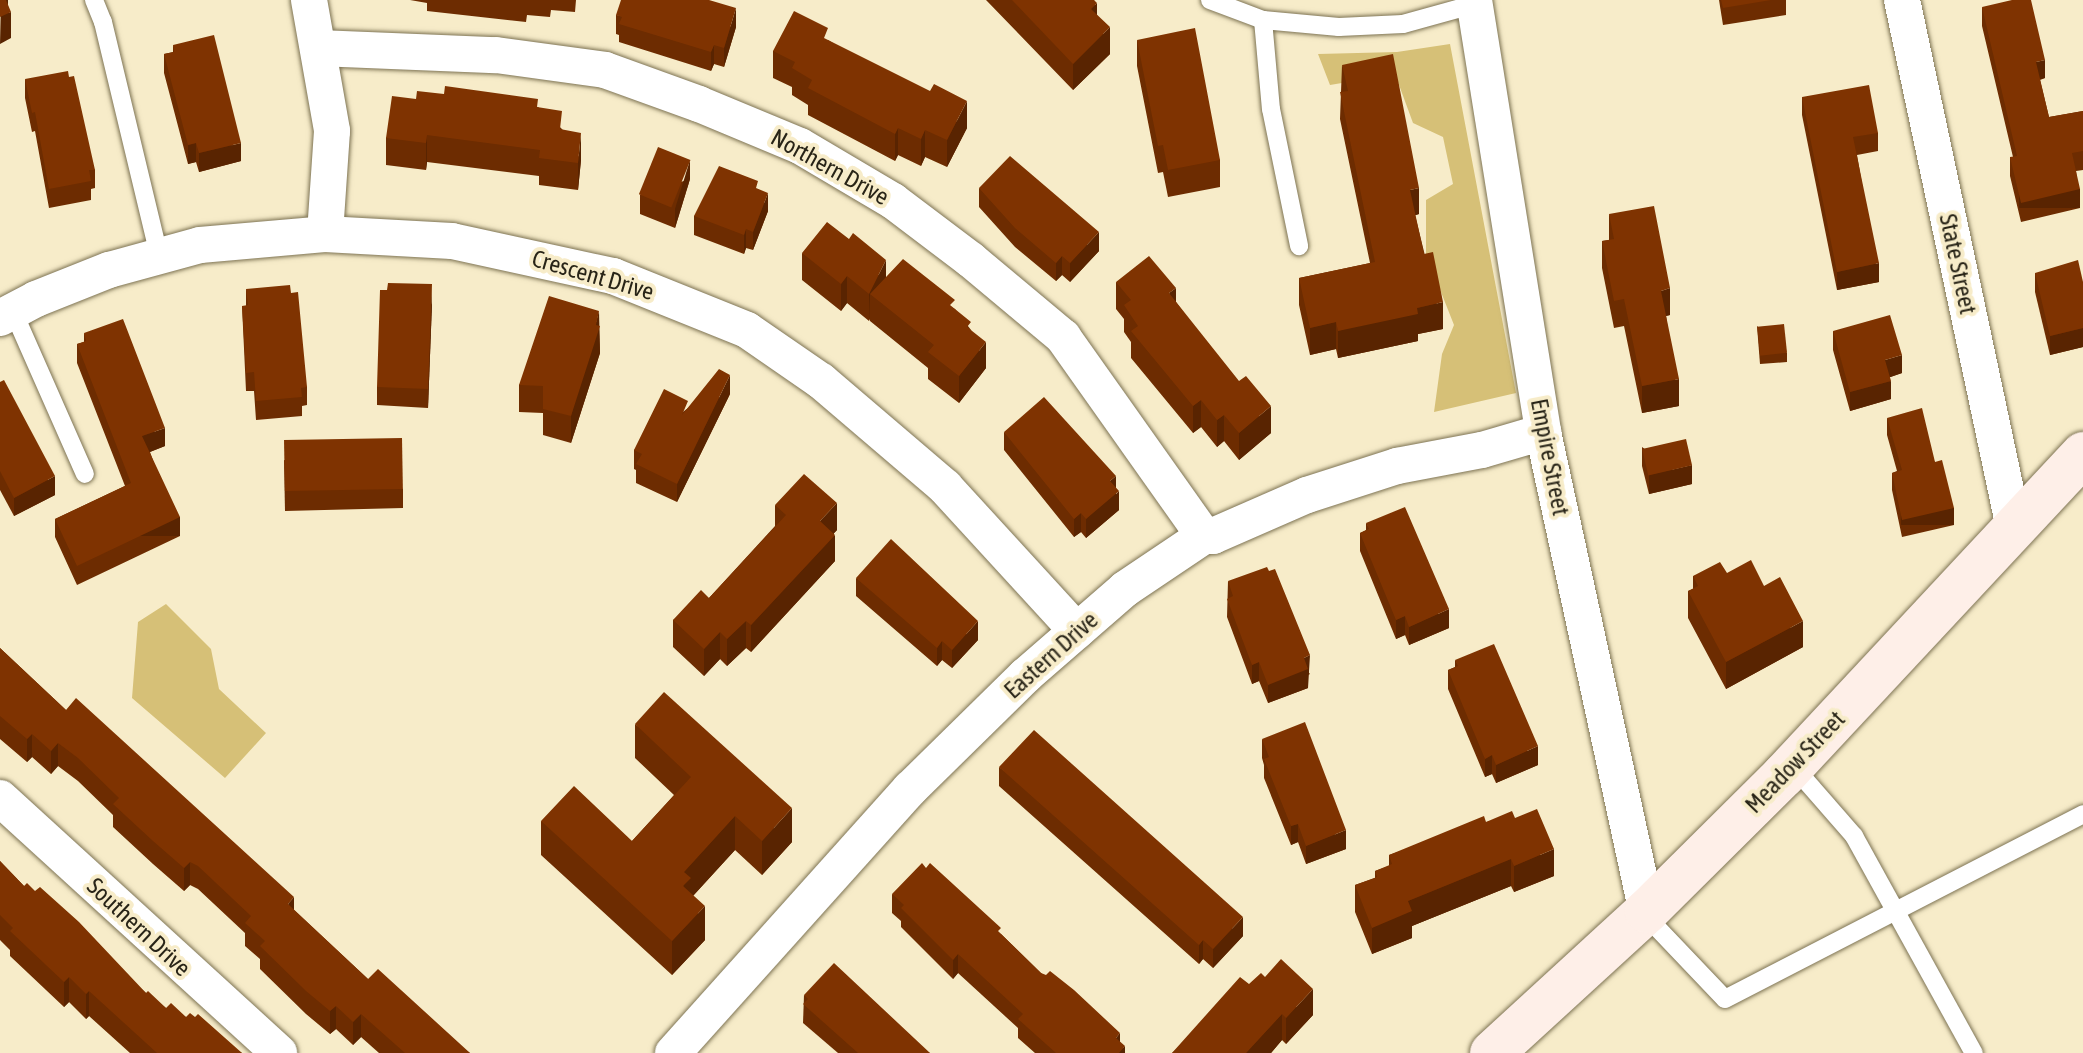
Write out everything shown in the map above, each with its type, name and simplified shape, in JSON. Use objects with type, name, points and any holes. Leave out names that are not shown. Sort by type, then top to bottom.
[{"type":"main road","name":"Meadow Street","points":[[1492,1053],[1645,912],[1793,766],[2083,454]]},
{"type":"street","points":[[309,0],[332,131],[325,234]]},
{"type":"street","name":"State Street","points":[[1902,0],[2014,528]]},
{"type":"street","name":"Empire Street","points":[[1475,2],[1543,432],[1645,912]]},
{"type":"street","name":"Northern Drive","points":[[318,48],[496,55],[605,70],[699,104],[800,146],[893,201],[971,260],[1063,337],[1204,536]]},
{"type":"street","name":"Crescent Drive","points":[[6,315],[109,270],[200,245],[325,234],[452,241],[613,276],[747,330],[833,391],[945,487],[1077,631]]},
{"type":"street","name":"Eastern Drive","points":[[673,1053],[910,789],[1025,676],[1125,589],[1204,536],[1213,536],[1307,495],[1397,466],[1482,450],[1543,432]]},
{"type":"street","name":"Southern Drive","points":[[0,798],[279,1053]]},
{"type":"lane","points":[[94,0],[103,22],[159,256]]},
{"type":"lane","points":[[1210,0],[1263,20],[1339,27],[1403,24],[1475,2]]},
{"type":"lane","points":[[1263,20],[1271,109],[1299,246]]},
{"type":"lane","points":[[6,315],[85,474]]},
{"type":"lane","points":[[1793,766],[1854,836],[1974,1053]]},
{"type":"lane","points":[[1645,912],[1725,999],[2083,814]]},
{"type":"shaded area","points":[[1450,44],[1516,393],[1434,412],[1442,354],[1454,325],[1426,254],[1426,200],[1453,184],[1443,137],[1413,123],[1395,74],[1330,85],[1318,54],[1397,52]]},
{"type":"shaded area","points":[[166,604],[211,649],[219,689],[266,733],[225,778],[132,698],[138,622]]},
{"type":"building","points":[[0,0],[6,0],[11,12],[0,17]]},
{"type":"building","points":[[621,0],[709,0],[736,8],[724,48],[714,45],[711,52],[619,24],[622,17],[616,15]]},
{"type":"building","points":[[1012,0],[1094,0],[1097,3],[1091,9],[1110,27],[1073,64]]},
{"type":"building","points":[[1721,0],[1771,0],[1723,8]]},
{"type":"building","points":[[2012,0],[2031,0],[2045,60],[2036,62],[2049,117],[2083,111],[2083,151],[2072,153],[2080,189],[2021,203],[2010,157],[2017,156],[1982,7]]},
{"type":"building","points":[[794,11],[828,28],[824,38],[930,91],[934,84],[967,101],[947,140],[925,130],[921,139],[898,128],[895,134],[808,88],[812,80],[792,68],[795,62],[773,51]]},
{"type":"building","points":[[1195,28],[1220,160],[1168,170],[1163,145],[1158,146],[1137,40]]},
{"type":"building","points":[[214,35],[241,143],[199,153],[196,143],[188,145],[164,54],[174,52],[173,45]]},
{"type":"building","points":[[1393,54],[1419,188],[1410,190],[1424,254],[1433,252],[1443,302],[1417,308],[1418,314],[1338,331],[1336,322],[1310,328],[1299,278],[1375,262],[1340,92],[1348,91],[1342,65]]},
{"type":"building","points":[[68,71],[69,77],[74,76],[95,170],[89,170],[91,181],[49,189],[35,112],[32,113],[25,79]]},
{"type":"building","points":[[1869,85],[1878,133],[1853,137],[1879,263],[1837,272],[1802,97]]},
{"type":"building","points":[[445,86],[538,99],[537,107],[562,111],[560,129],[581,133],[578,163],[539,158],[540,150],[427,135],[426,143],[386,138],[392,96],[416,99],[417,91],[444,94]]},
{"type":"building","points":[[658,147],[690,160],[671,207],[639,194]]},
{"type":"building","points":[[1010,156],[1099,232],[1070,263],[1062,256],[1056,263],[1015,228],[979,188]]},
{"type":"building","points":[[719,166],[758,181],[756,188],[768,193],[753,232],[746,229],[744,235],[694,216]]},
{"type":"building","points":[[1654,206],[1670,288],[1661,291],[1679,379],[1642,386],[1624,299],[1614,301],[1602,241],[1614,239],[1609,214]]},
{"type":"building","points":[[827,222],[849,239],[853,233],[886,260],[869,294],[847,276],[841,284],[802,253]]},
{"type":"building","points":[[1149,256],[1176,288],[1169,293],[1239,381],[1246,376],[1271,406],[1239,433],[1224,415],[1217,420],[1201,400],[1193,406],[1131,331],[1138,326],[1124,305],[1131,300],[1116,282]]},
{"type":"building","points":[[903,259],[955,300],[950,305],[971,322],[967,327],[986,342],[959,376],[928,352],[934,345],[870,294]]},
{"type":"building","points":[[2078,260],[2083,282],[2083,328],[2050,336],[2035,273]]},
{"type":"building","points":[[388,283],[432,284],[428,389],[377,387],[380,290],[387,290]]},
{"type":"building","points":[[290,285],[291,293],[298,292],[307,387],[301,388],[302,397],[256,401],[254,372],[246,373],[242,306],[248,305],[246,289]]},
{"type":"building","points":[[549,296],[599,311],[596,325],[600,326],[571,416],[543,409],[543,386],[519,385]]},
{"type":"building","points":[[1890,315],[1902,355],[1885,360],[1891,381],[1850,392],[1833,331]]},
{"type":"building","points":[[123,319],[165,428],[142,436],[180,517],[77,566],[55,519],[131,483],[77,344],[86,341],[84,333]]},
{"type":"building","points":[[1784,324],[1787,353],[1760,356],[1757,327]]},
{"type":"building","points":[[719,369],[730,375],[677,484],[636,464],[642,454],[634,450],[664,389],[688,401],[682,415]]},
{"type":"building","points":[[4,380],[55,476],[14,498],[0,471],[0,382]]},
{"type":"building","points":[[1044,397],[1116,476],[1110,481],[1119,491],[1086,519],[1081,513],[1074,519],[1004,432]]},
{"type":"building","points":[[1922,408],[1935,462],[1942,460],[1954,508],[1902,520],[1892,473],[1902,470],[1887,418]]},
{"type":"building","points":[[402,438],[403,489],[285,491],[284,440]]},
{"type":"building","points":[[1686,439],[1692,465],[1648,475],[1642,449]]},
{"type":"building","points":[[804,474],[837,503],[820,521],[835,535],[751,625],[746,621],[727,639],[720,632],[704,649],[673,620],[701,590],[709,598],[786,515],[775,505]]},
{"type":"building","points":[[1405,507],[1449,609],[1409,627],[1405,616],[1396,620],[1360,533],[1369,529],[1366,523]]},
{"type":"building","points":[[891,539],[978,621],[952,650],[942,641],[937,648],[856,578]]},
{"type":"building","points":[[1751,560],[1764,586],[1780,577],[1803,621],[1726,662],[1688,591],[1698,586],[1693,576],[1720,562],[1727,573]]},
{"type":"building","points":[[1267,567],[1269,571],[1275,569],[1310,655],[1304,658],[1308,669],[1268,685],[1259,662],[1252,665],[1227,599],[1233,596],[1228,581]]},
{"type":"building","points":[[1494,644],[1538,746],[1496,765],[1492,755],[1485,759],[1448,670],[1458,666],[1455,660]]},
{"type":"building","points":[[0,648],[66,710],[76,698],[294,897],[288,904],[368,979],[378,969],[470,1053],[405,1053],[361,1014],[353,1022],[336,1006],[330,1011],[306,991],[260,946],[265,941],[245,923],[251,916],[198,866],[190,862],[184,868],[153,841],[113,804],[119,798],[78,758],[58,743],[51,751],[32,734],[27,739],[0,716]]},
{"type":"building","points":[[664,692],[792,808],[762,841],[735,816],[684,872],[691,878],[683,886],[705,906],[672,941],[541,821],[574,786],[632,841],[691,777],[635,724]]},
{"type":"building","points":[[1305,722],[1346,830],[1306,846],[1298,824],[1291,826],[1264,759],[1269,757],[1262,739]]},
{"type":"building","points":[[1034,730],[1243,917],[1213,949],[1203,940],[1199,945],[999,767]]},
{"type":"building","points":[[1537,809],[1554,849],[1514,866],[1511,859],[1408,901],[1412,911],[1372,928],[1355,885],[1377,877],[1375,871],[1392,864],[1389,855],[1484,816],[1486,822],[1512,811],[1515,818]]},
{"type":"building","points":[[0,861],[24,886],[27,883],[35,891],[40,887],[79,922],[146,993],[148,991],[166,1008],[171,1003],[186,1017],[190,1013],[195,1017],[198,1014],[242,1053],[157,1053],[89,991],[86,994],[69,977],[64,982],[10,931],[13,928],[0,915]]},
{"type":"building","points":[[922,863],[926,868],[930,863],[1001,928],[998,931],[1041,973],[1046,975],[1050,971],[1120,1033],[1116,1038],[1125,1046],[1119,1053],[1056,1053],[1018,1019],[1023,1014],[958,954],[953,960],[901,908],[904,905],[892,894]]},
{"type":"building","points":[[1281,959],[1313,989],[1286,1018],[1282,1014],[1246,1053],[1172,1053],[1240,977],[1249,984],[1261,973],[1265,977]]},
{"type":"building","points":[[834,963],[930,1053],[858,1053],[803,1004],[808,999],[804,995]]}]
